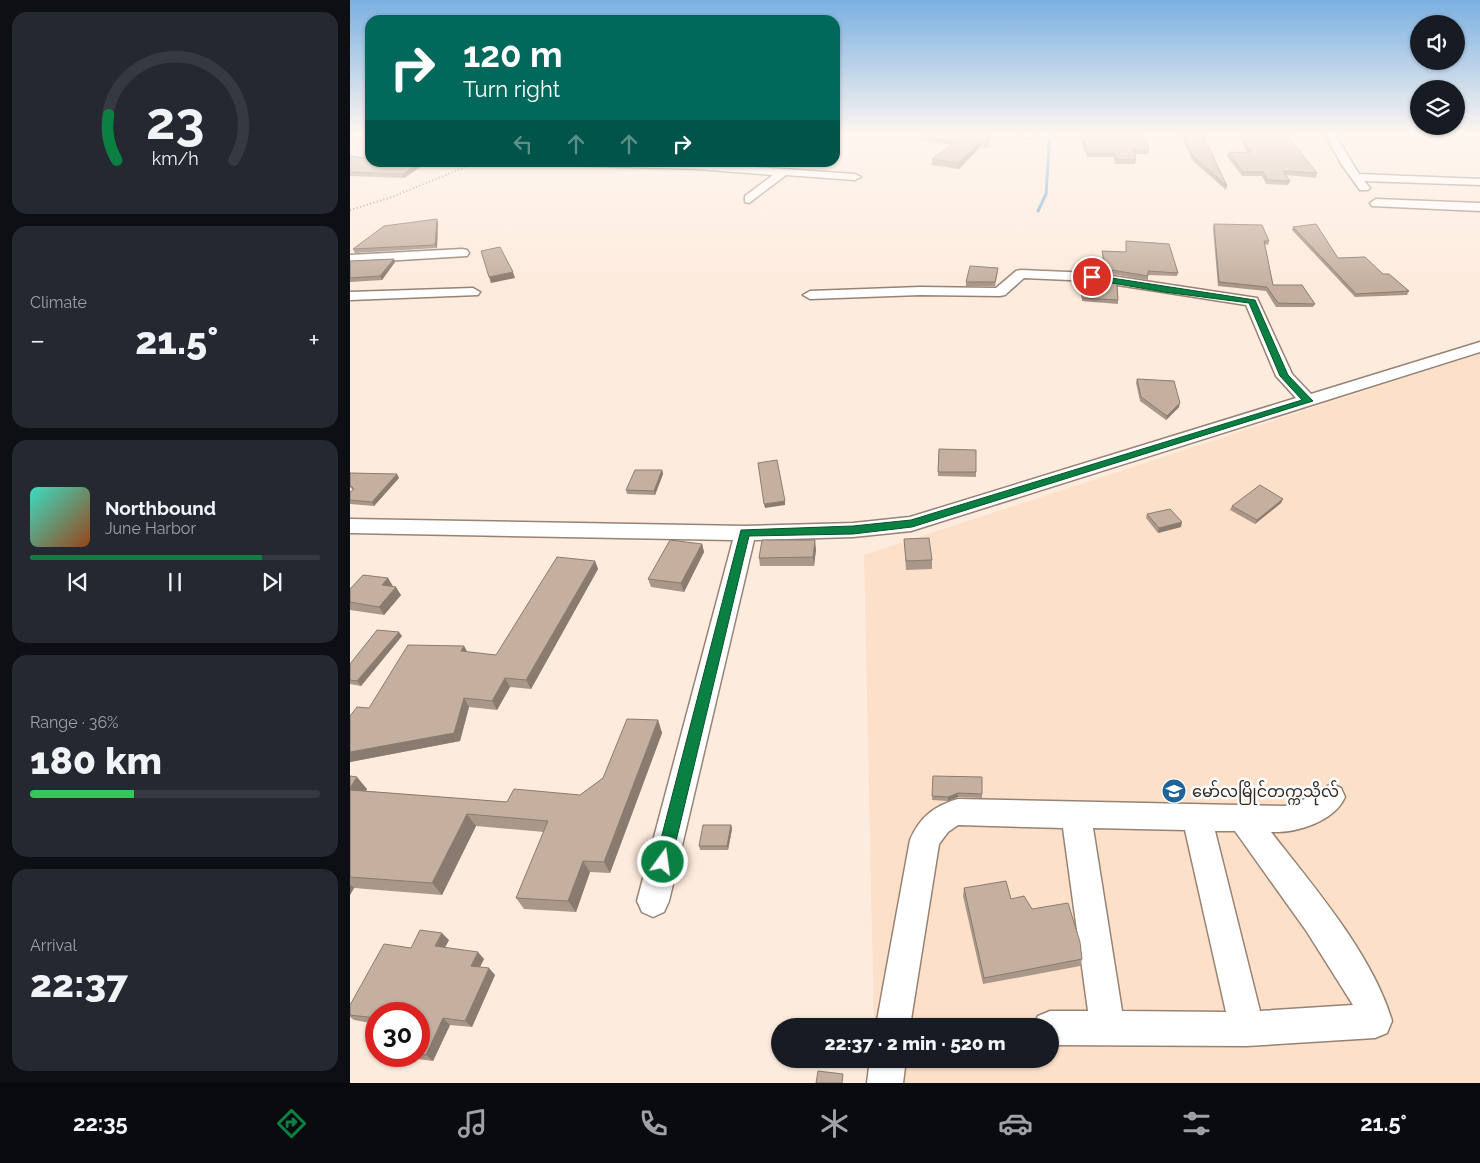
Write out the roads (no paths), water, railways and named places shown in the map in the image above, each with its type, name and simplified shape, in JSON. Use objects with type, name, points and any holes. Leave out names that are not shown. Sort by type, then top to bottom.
[{"type":"street","points":[[749,199],[768,184]]},
{"type":"street","points":[[1361,184],[1379,206],[1480,208]]},
{"type":"street","points":[[350,259],[462,253]]},
{"type":"street","points":[[810,295],[920,291],[1000,292],[1021,274],[1092,277],[1164,290],[1252,301],[1284,376],[1308,401]]},
{"type":"street","points":[[350,296],[473,292]]},
{"type":"street","points":[[350,526],[745,533],[853,530],[912,524],[1480,347]]},
{"type":"street","points":[[653,901],[745,533]]},
{"type":"street","points":[[894,1018],[925,840],[934,825],[944,816],[958,812],[1285,819],[1311,811],[1331,797]]},
{"type":"street","points":[[1076,814],[1108,1028]]},
{"type":"street","points":[[1197,818],[1247,1029]]},
{"type":"street","points":[[1059,1028],[1247,1029],[1375,1021],[1375,1012],[1364,990],[1295,888],[1243,819]]},
{"type":"street","points":[[885,1083],[887,1068]]},
{"type":"waterway","points":[[1038,211],[1046,194],[1047,184]]},
{"type":"railway","points":[[350,210],[389,198],[425,184]]},
{"type":"place","name":"မော်လမြိုင်တက္ကသိုလ်","points":[[1174,791]]}]
